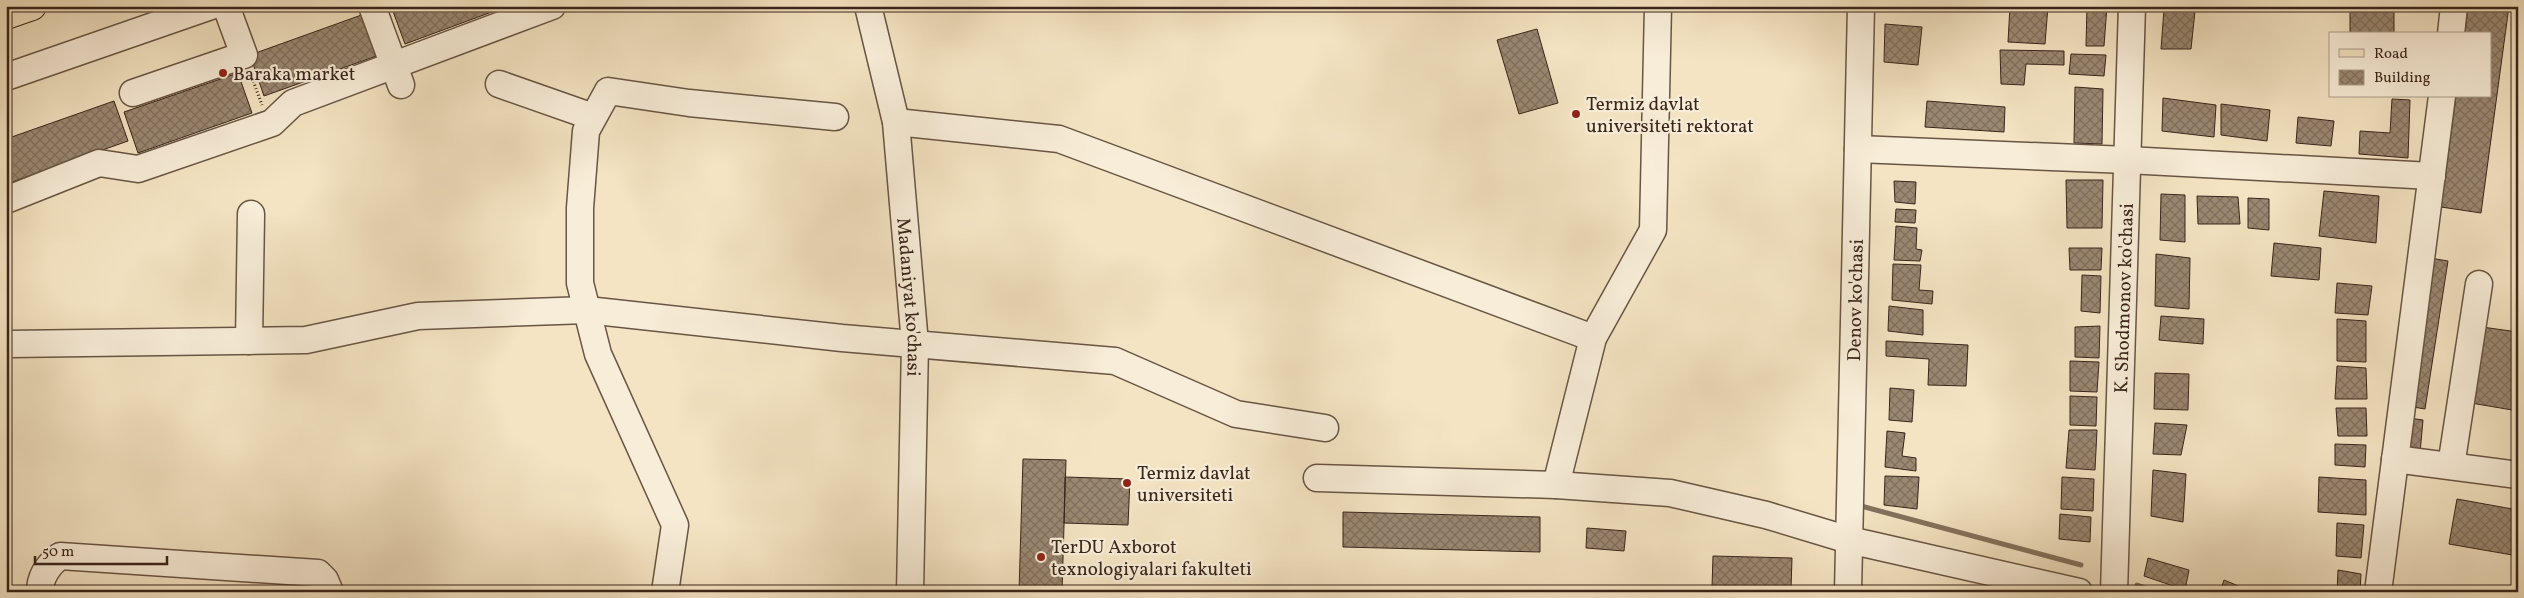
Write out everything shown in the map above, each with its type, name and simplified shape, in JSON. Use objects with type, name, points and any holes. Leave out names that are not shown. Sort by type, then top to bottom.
[{"type":"main road","points":[[6,15],[32,6]]},
{"type":"street","points":[[6,77],[211,6]]},
{"type":"street","points":[[134,93],[244,55],[226,6]]},
{"type":"street","points":[[372,6],[397,74]]},
{"type":"street","points":[[6,200],[99,163],[138,169],[268,124],[293,103],[397,74],[552,6]]},
{"type":"street","name":"Madaniyat ko'chasi","points":[[868,6],[896,122],[915,344],[910,592]]},
{"type":"street","points":[[1556,485],[1593,338],[1653,230],[1658,6]]},
{"type":"street","name":"Denov ko'chasi","points":[[1848,592],[1861,6]]},
{"type":"street","name":"K. Shodmonov ko'chasi","points":[[2114,592],[2132,6]]},
{"type":"street","points":[[2451,32],[2454,6]]},
{"type":"street","points":[[499,84],[593,117]]},
{"type":"street","points":[[664,592],[675,525],[598,354],[580,283],[580,208],[586,131],[608,91],[689,103],[835,117]]},
{"type":"street","points":[[2378,592],[2442,98]]},
{"type":"street","points":[[896,122],[1059,139],[1593,338]]},
{"type":"street","points":[[1858,149],[2127,160],[2432,176]]},
{"type":"street","points":[[249,341],[251,214]]},
{"type":"street","points":[[2451,466],[2479,284]]},
{"type":"street","points":[[9,344],[306,340],[418,316],[587,310],[915,344],[1115,361],[1236,414],[1324,428]]},
{"type":"street","points":[[2395,459],[2518,475]]},
{"type":"street","points":[[1317,478],[1556,485],[1670,493],[1766,515],[1849,540],[2079,592]]},
{"type":"street","points":[[40,592],[40,580],[52,562],[60,556],[318,573],[325,580],[330,592]]},
{"type":"path","points":[[244,55],[268,124]]},
{"type":"building","points":[[391,6],[508,6],[405,44]]},
{"type":"building","points":[[2010,6],[2048,6],[2045,44],[2008,42]]},
{"type":"building","points":[[2087,6],[2107,6],[2104,46],[2086,46]]},
{"type":"building","points":[[2468,6],[2509,6],[2481,213],[2441,207],[2456,98],[2492,98],[2492,32],[2465,32]]},
{"type":"building","points":[[2164,9],[2195,11],[2191,49],[2161,49]]},
{"type":"building","points":[[2350,12],[2394,12],[2394,32],[2350,32]]},
{"type":"building","points":[[367,13],[382,54],[264,96],[250,55]]},
{"type":"building","points":[[1885,24],[1922,27],[1918,65],[1884,62]]},
{"type":"building","points":[[1537,29],[1558,103],[1519,114],[1497,40]]},
{"type":"building","points":[[2000,50],[2064,51],[2064,65],[2026,64],[2024,85],[2001,84]]},
{"type":"building","points":[[2071,54],[2106,55],[2104,76],[2069,74]]},
{"type":"building","points":[[238,73],[252,113],[138,153],[124,112]]},
{"type":"building","points":[[2075,87],[2103,89],[2102,144],[2074,143]]},
{"type":"building","points":[[2163,98],[2216,105],[2214,137],[2162,131]]},
{"type":"building","points":[[2392,99],[2410,100],[2408,158],[2359,154],[2360,131],[2390,133]]},
{"type":"building","points":[[114,101],[128,141],[9,183],[6,175],[6,139]]},
{"type":"building","points":[[1927,101],[2005,107],[2004,132],[1925,127]]},
{"type":"building","points":[[2221,104],[2270,110],[2267,141],[2221,135]]},
{"type":"building","points":[[2298,117],[2334,121],[2331,146],[2296,143]]},
{"type":"building","points":[[2066,180],[2103,180],[2102,228],[2067,228]]},
{"type":"building","points":[[1894,181],[1916,182],[1915,204],[1895,202]]},
{"type":"building","points":[[2324,191],[2379,196],[2376,243],[2319,236]]},
{"type":"building","points":[[2161,194],[2185,195],[2185,242],[2160,240]]},
{"type":"building","points":[[2197,196],[2238,197],[2240,224],[2198,224]]},
{"type":"building","points":[[2248,198],[2269,199],[2269,230],[2248,228]]},
{"type":"building","points":[[1896,209],[1916,210],[1915,223],[1895,222]]},
{"type":"building","points":[[1896,226],[1917,228],[1916,249],[1922,250],[1920,261],[1894,260]]},
{"type":"building","points":[[2274,243],[2321,248],[2319,280],[2271,276]]},
{"type":"building","points":[[2069,248],[2102,248],[2101,270],[2070,270]]},
{"type":"building","points":[[2156,254],[2190,258],[2189,309],[2155,306]]},
{"type":"building","points":[[2430,258],[2448,261],[2425,409],[2407,406]]},
{"type":"building","points":[[1893,264],[1921,265],[1919,290],[1933,291],[1932,304],[1892,300]]},
{"type":"building","points":[[2082,275],[2101,276],[2100,313],[2081,311]]},
{"type":"building","points":[[2337,283],[2372,286],[2368,315],[2335,313]]},
{"type":"building","points":[[1889,306],[1923,310],[1923,335],[1888,331]]},
{"type":"building","points":[[2161,316],[2204,319],[2203,344],[2159,340]]},
{"type":"building","points":[[2337,319],[2366,321],[2366,362],[2337,361]]},
{"type":"building","points":[[2100,326],[2099,358],[2075,357],[2075,327]]},
{"type":"building","points":[[2482,327],[2518,332],[2518,411],[2471,403]]},
{"type":"building","points":[[1886,341],[1968,345],[1966,386],[1928,385],[1929,359],[1886,356]]},
{"type":"building","points":[[2070,361],[2099,362],[2097,392],[2070,391]]},
{"type":"building","points":[[2337,366],[2366,368],[2367,399],[2335,399]]},
{"type":"building","points":[[2155,373],[2189,374],[2188,410],[2154,409]]},
{"type":"building","points":[[1890,388],[1914,390],[1912,422],[1889,420]]},
{"type":"building","points":[[2070,396],[2097,397],[2096,426],[2070,425]]},
{"type":"building","points":[[2336,408],[2366,408],[2367,436],[2338,436]]},
{"type":"building","points":[[2409,418],[2423,420],[2420,453],[2406,452]]},
{"type":"building","points":[[2155,423],[2187,425],[2181,455],[2153,454]]},
{"type":"building","points":[[2069,430],[2097,430],[2095,470],[2066,468]]},
{"type":"building","points":[[1887,431],[1905,433],[1902,456],[1916,458],[1916,471],[1885,467]]},
{"type":"building","points":[[2335,444],[2366,445],[2365,467],[2335,465]]},
{"type":"building","name":"TerDU Axborot texnologiyalari fakulteti","points":[[1023,459],[1066,460],[1062,592],[1019,592]]},
{"type":"building","points":[[2153,470],[2186,474],[2183,522],[2151,516]]},
{"type":"building","points":[[1885,476],[1919,477],[1917,509],[1884,505]]},
{"type":"building","points":[[1065,477],[1130,479],[1128,525],[1064,523]]},
{"type":"building","points":[[2062,477],[2094,479],[2093,511],[2061,509]]},
{"type":"building","points":[[2319,477],[2366,480],[2366,515],[2318,512]]},
{"type":"building","points":[[2457,499],[2518,510],[2518,556],[2449,544]]},
{"type":"building","points":[[1343,512],[1540,517],[1540,552],[1343,547]]},
{"type":"building","points":[[2060,514],[2091,517],[2090,542],[2059,539]]},
{"type":"building","points":[[2337,523],[2364,525],[2361,558],[2336,556]]},
{"type":"building","points":[[1587,528],[1626,531],[1624,551],[1586,548]]},
{"type":"building","points":[[1713,556],[1792,558],[1791,589],[1712,587]]},
{"type":"building","points":[[2148,558],[2189,570],[2185,590],[2144,576]]},
{"type":"building","points":[[2338,570],[2361,574],[2360,592],[2337,592]]},
{"type":"building","points":[[2224,580],[2253,592],[2220,592]]},
{"type":"waterway","points":[[1861,506],[2081,565]]},
{"type":"waterway","points":[[2137,585],[2158,592]]},
{"type":"place","name":"Baraka market","points":[[223,73]]},
{"type":"place","name":"Termiz davlat universiteti rektorat","points":[[1576,114]]},
{"type":"place","name":"Termiz davlat universiteti","points":[[1127,483]]},
{"type":"place","name":"TerDU Axborot texnologiyalari fakulteti","points":[[1041,557]]}]
